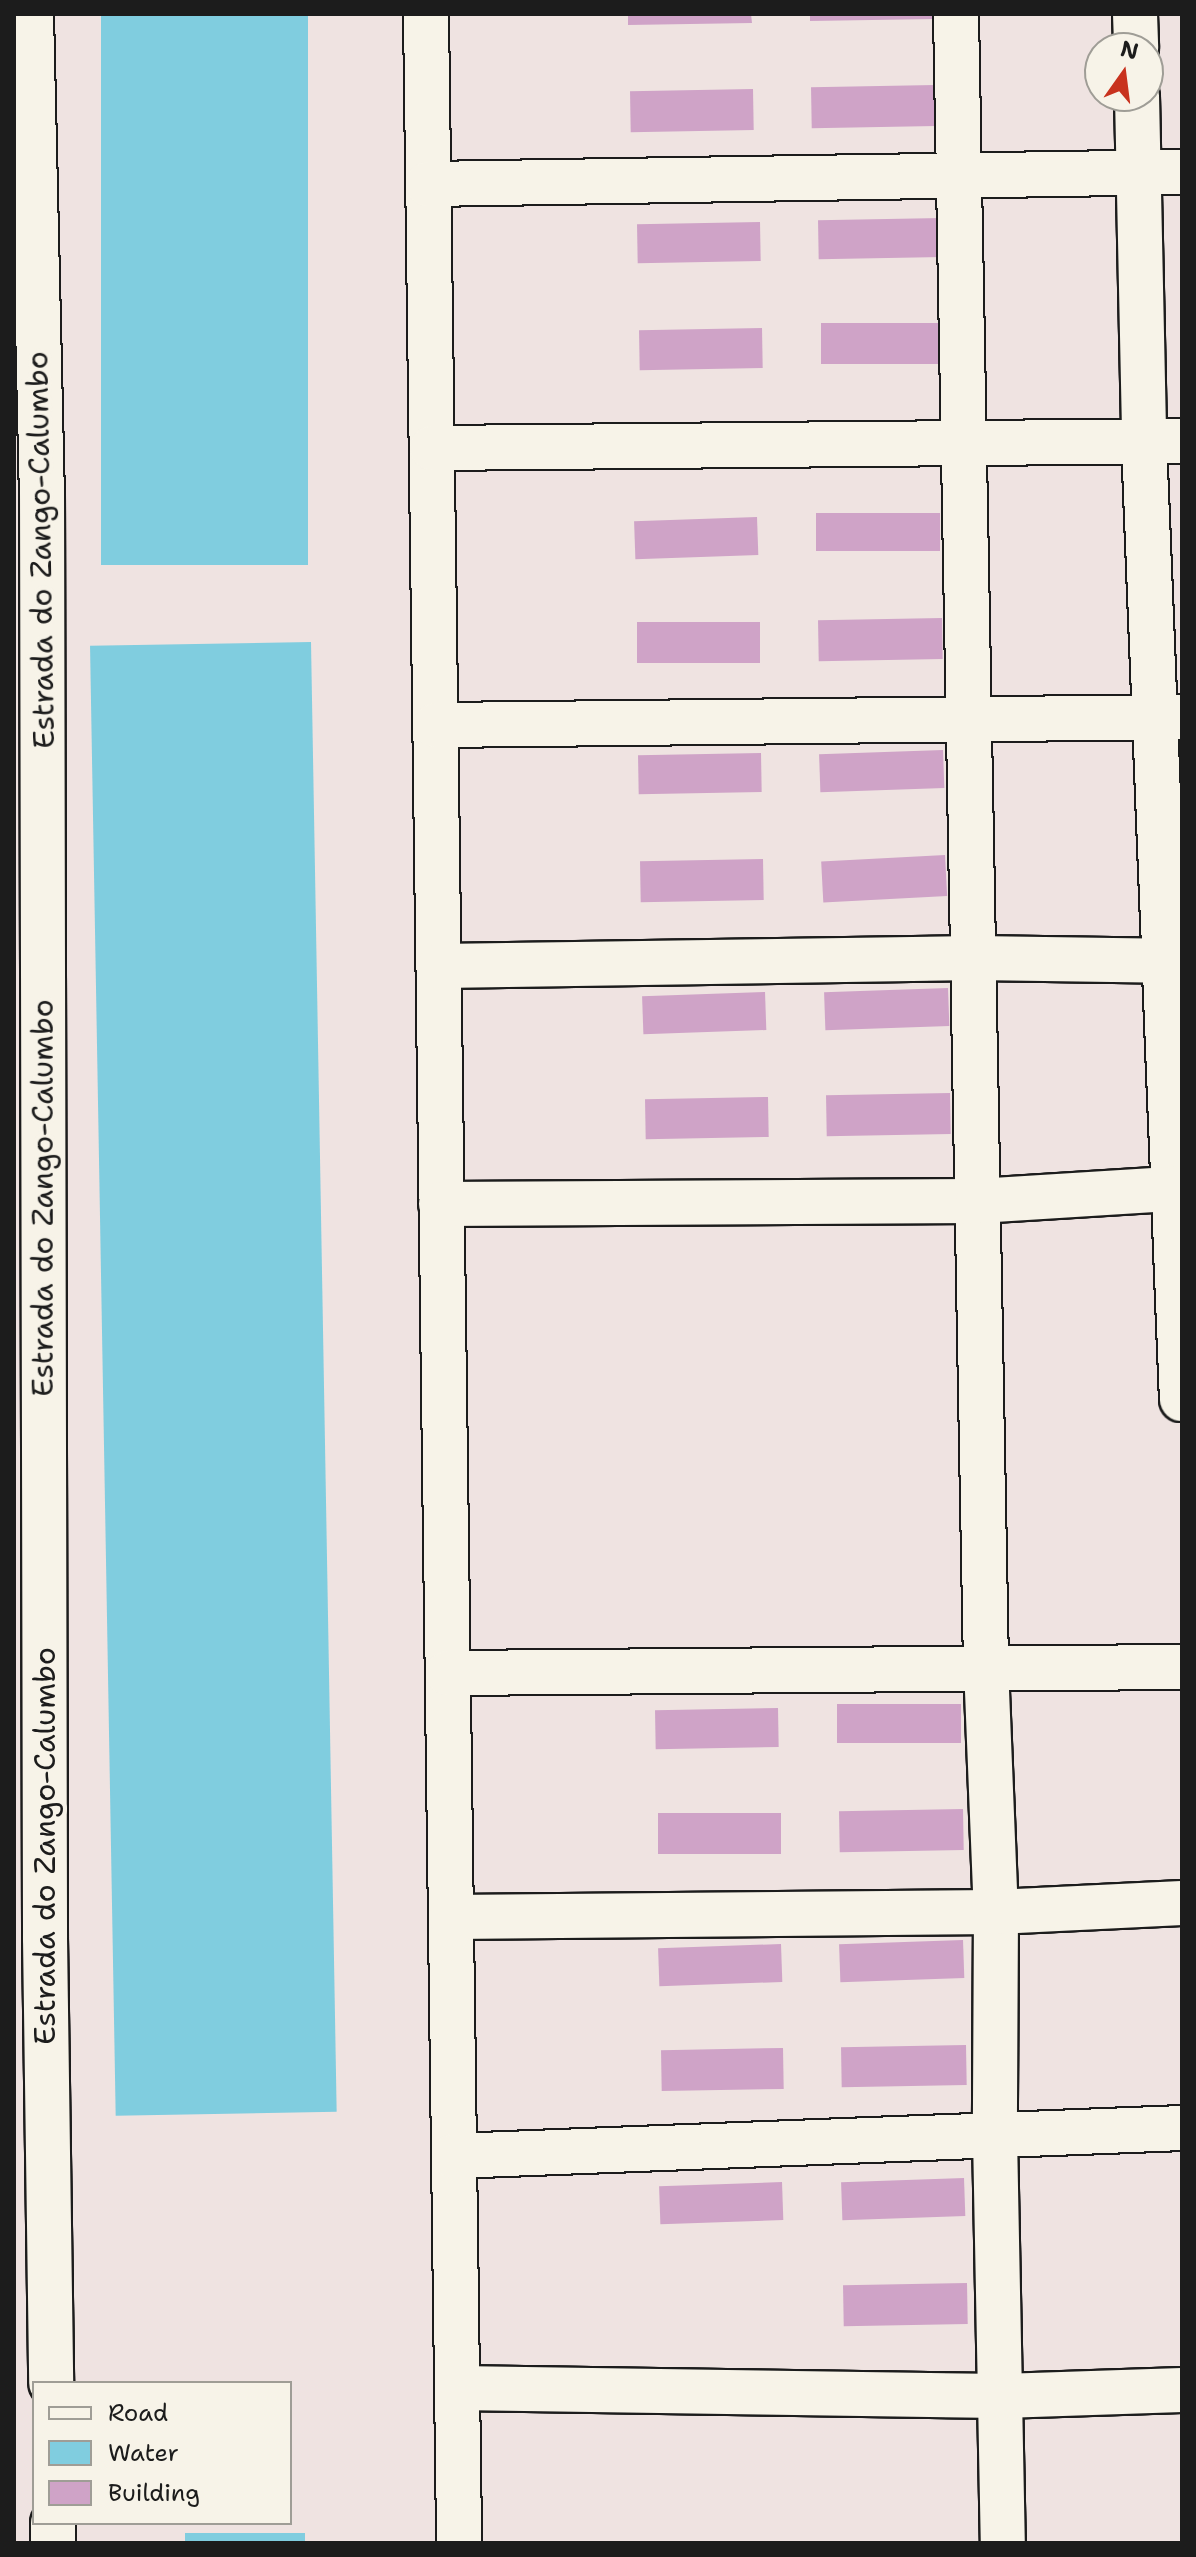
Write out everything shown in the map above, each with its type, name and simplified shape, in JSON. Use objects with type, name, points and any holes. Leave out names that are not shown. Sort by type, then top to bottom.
[{"type":"street","name":"Estrada do Zango-Calumbo","points":[[31,14],[28,1218],[51,2381]]},
{"type":"street","points":[[426,14],[459,2543]]},
{"type":"street","points":[[956,14],[986,1666],[996,1912],[995,2136],[1003,2543]]},
{"type":"street","points":[[1137,112],[1139,173],[1163,442],[1182,1399]]},
{"type":"street","points":[[428,184],[1182,172]]},
{"type":"street","points":[[432,448],[1163,442]]},
{"type":"street","points":[[436,725],[968,723],[1168,717]]},
{"type":"street","points":[[440,966],[975,958],[1174,961]]},
{"type":"street","points":[[441,1204],[978,1201],[1178,1188]]},
{"type":"street","points":[[448,1673],[986,1666],[1182,1667]]},
{"type":"street","points":[[451,1917],[996,1912],[1182,1903]]},
{"type":"street","points":[[454,2156],[1182,2128]]},
{"type":"street","points":[[457,2388],[1002,2396],[1182,2390]]},
{"type":"water","points":[[101,14],[308,14],[308,565],[101,565]]},
{"type":"water","points":[[311,642],[337,2112],[116,2116],[90,646]]},
{"type":"water","points":[[185,2533],[305,2533],[305,2543],[185,2543]]},
{"type":"building","points":[[628,14],[751,14],[752,23],[628,25]]},
{"type":"building","points":[[810,14],[934,14],[934,19],[810,21]]},
{"type":"building","points":[[935,85],[936,126],[812,128],[811,87]]},
{"type":"building","points":[[753,89],[754,130],[631,132],[630,91]]},
{"type":"building","points":[[942,218],[943,257],[819,259],[818,220]]},
{"type":"building","points":[[760,222],[761,261],[638,263],[637,224]]},
{"type":"building","points":[[821,323],[945,323],[945,364],[821,364]]},
{"type":"building","points":[[762,328],[763,368],[640,370],[639,330]]},
{"type":"building","points":[[816,513],[940,513],[940,551],[816,551]]},
{"type":"building","points":[[757,517],[758,555],[635,559],[634,521]]},
{"type":"building","points":[[942,618],[943,659],[819,661],[818,620]]},
{"type":"building","points":[[637,622],[760,622],[760,663],[637,663]]},
{"type":"building","points":[[943,750],[944,788],[820,792],[819,754]]},
{"type":"building","points":[[761,753],[762,792],[639,794],[638,755]]},
{"type":"building","points":[[945,855],[947,896],[823,902],[821,861]]},
{"type":"building","points":[[763,859],[764,900],[641,902],[640,861]]},
{"type":"building","points":[[948,988],[949,1026],[825,1030],[824,992]]},
{"type":"building","points":[[765,992],[766,1030],[643,1034],[642,996]]},
{"type":"building","points":[[950,1093],[951,1134],[827,1136],[826,1095]]},
{"type":"building","points":[[768,1097],[769,1137],[646,1139],[645,1099]]},
{"type":"building","points":[[837,1704],[961,1704],[961,1743],[837,1743]]},
{"type":"building","points":[[778,1708],[779,1747],[656,1749],[655,1710]]},
{"type":"building","points":[[963,1809],[964,1850],[840,1852],[839,1811]]},
{"type":"building","points":[[658,1813],[781,1813],[781,1854],[658,1854]]},
{"type":"building","points":[[963,1940],[964,1978],[840,1982],[839,1944]]},
{"type":"building","points":[[781,1944],[782,1982],[659,1986],[658,1948]]},
{"type":"building","points":[[966,2045],[967,2085],[842,2087],[841,2047]]},
{"type":"building","points":[[783,2048],[784,2089],[662,2091],[661,2050]]},
{"type":"building","points":[[964,2178],[965,2216],[842,2220],[841,2182]]},
{"type":"building","points":[[782,2182],[783,2220],[660,2224],[659,2186]]},
{"type":"building","points":[[967,2283],[968,2324],[844,2326],[843,2285]]}]
